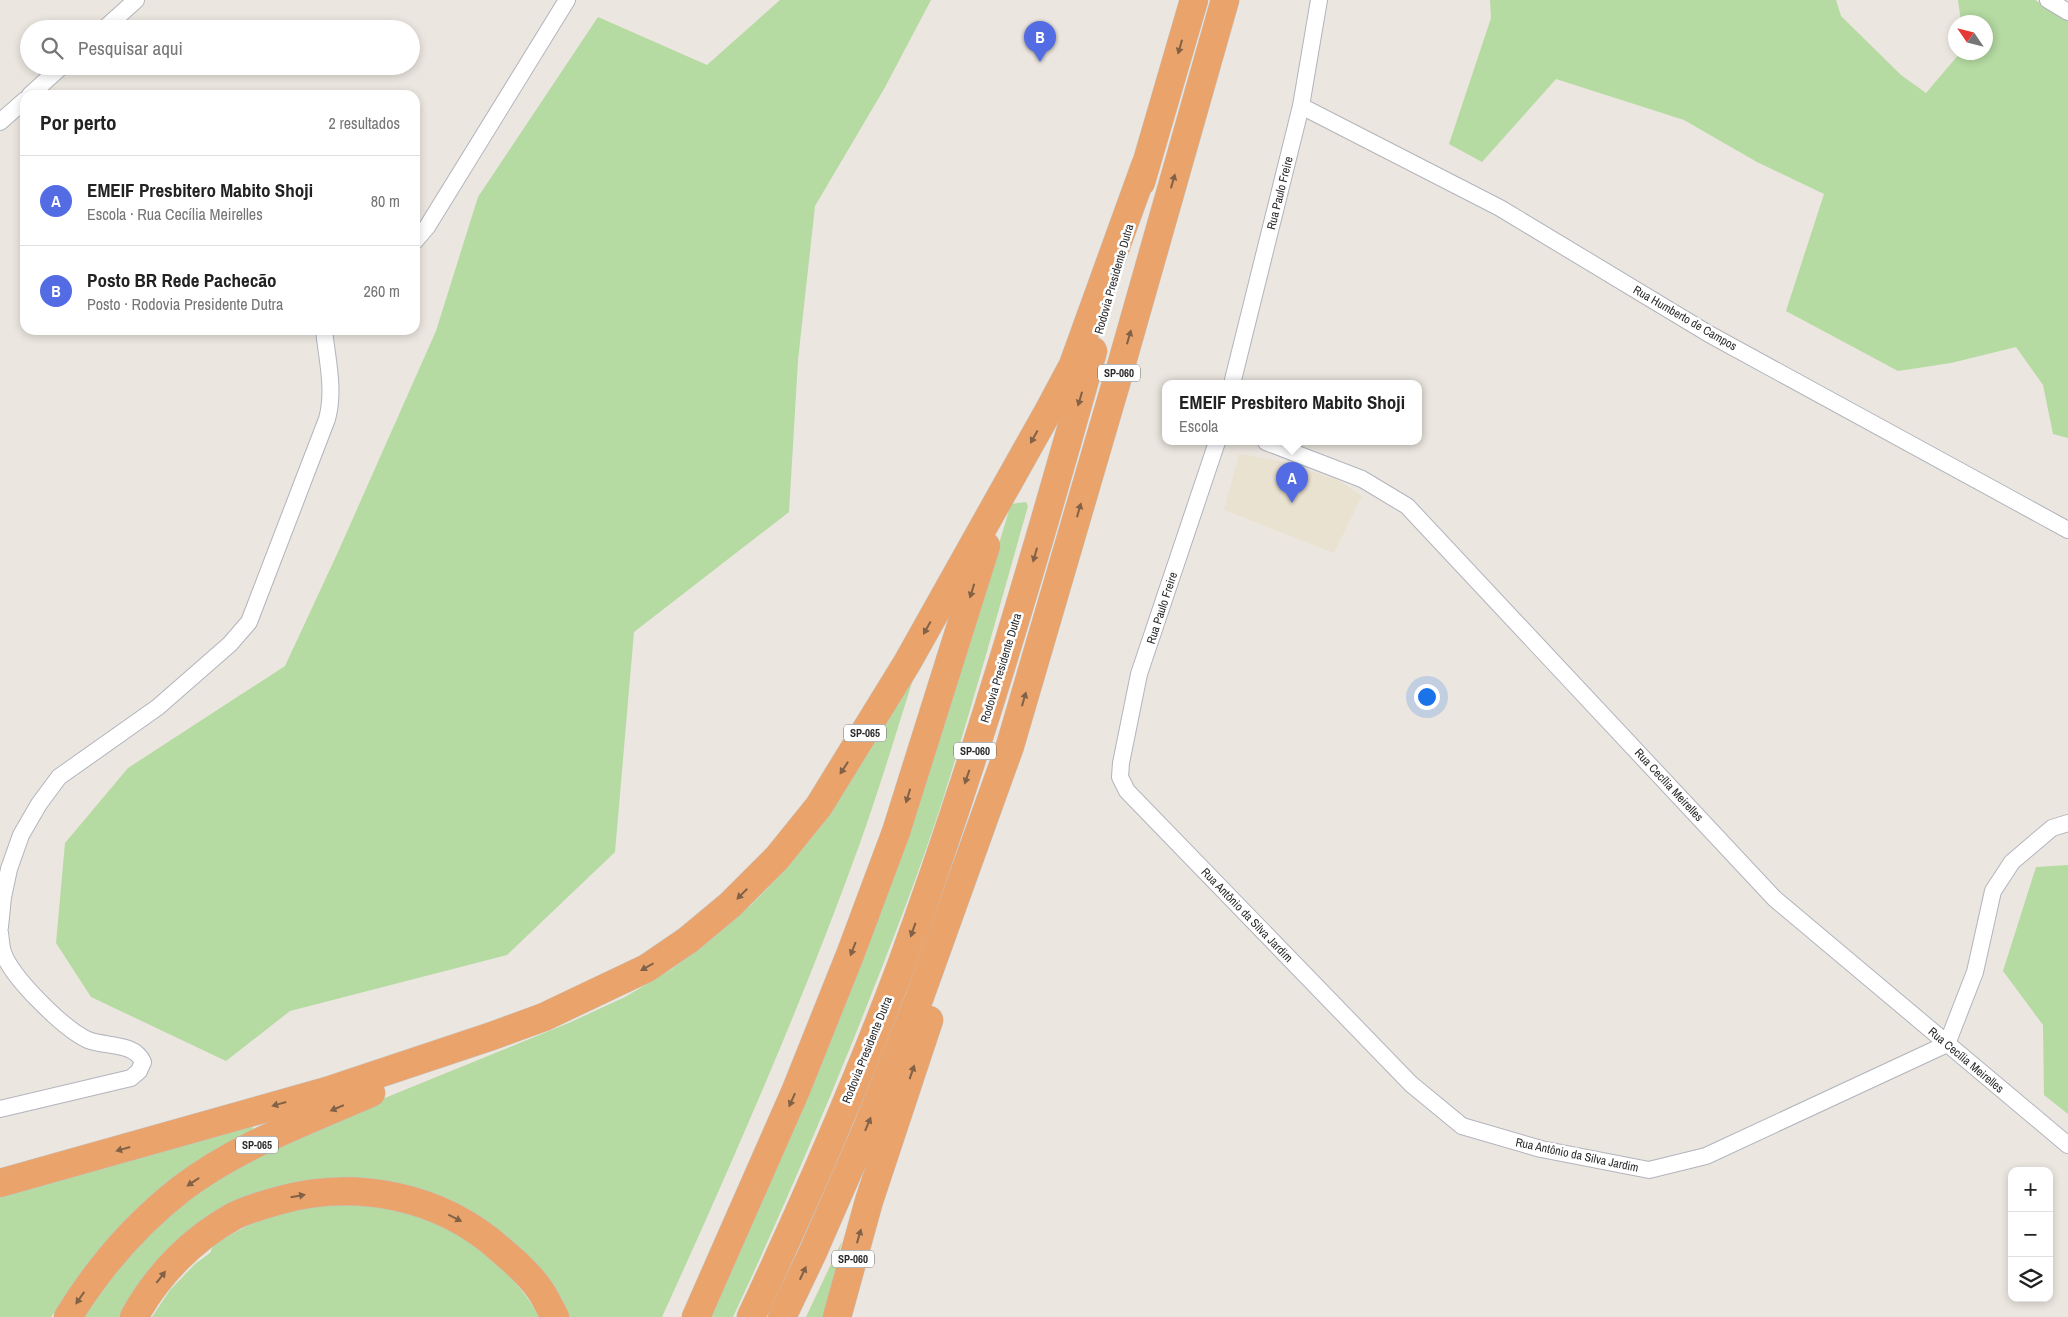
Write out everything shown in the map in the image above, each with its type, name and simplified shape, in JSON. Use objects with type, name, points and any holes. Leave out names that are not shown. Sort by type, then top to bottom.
[{"type":"highway","name":"Rodovia Presidente Dutra","points":[[751,1317],[861,1069],[941,853],[1010,643],[1194,0]]},
{"type":"highway","name":"SP-060","points":[[837,1317],[869,1201],[959,932],[1010,746],[1120,370],[1225,0]]},
{"type":"highway","points":[[696,1317],[796,1090],[850,955],[893,840],[1002,494],[1073,365],[1145,166]]},
{"type":"highway","name":"SP-065","points":[[0,1183],[327,1091],[492,1036],[544,1017],[647,968],[688,940],[730,905],[777,858],[819,806],[907,663],[1002,494]]},
{"type":"highway","name":"SP-060","points":[[782,1317],[863,1137],[919,999],[1010,746]]},
{"type":"highway","name":"SP-065","points":[[68,1317],[100,1269],[123,1242],[181,1189],[215,1167],[297,1125],[394,1084],[492,1036]]},
{"type":"highway","points":[[134,1317],[142,1301],[164,1272],[186,1250],[207,1233],[235,1216],[259,1206],[293,1196],[354,1190],[380,1193],[411,1200],[439,1209],[464,1222],[488,1238],[519,1265],[540,1290],[555,1317]]},
{"type":"street","points":[[114,20],[136,0]]},
{"type":"street","points":[[420,236],[428,227],[567,0]]},
{"type":"street","name":"Rua Paulo Freire","points":[[1233,380],[1302,106],[1319,0]]},
{"type":"street","points":[[2048,0],[2068,12]]},
{"type":"street","points":[[36,90],[52,75]]},
{"type":"street","points":[[0,122],[20,104]]},
{"type":"street","name":"Rua Humberto de Campos","points":[[1302,106],[1500,208],[1709,334],[2068,530]]},
{"type":"street","points":[[0,927],[2,897],[9,869],[21,835],[38,804],[59,777],[158,707],[230,644],[249,622],[331,405],[331,388],[325,335]]},
{"type":"street","name":"Rua Paulo Freire","points":[[1120,777],[1121,763],[1140,674],[1215,445]]},
{"type":"street","name":"Rua Cecília Meirelles","points":[[1274,445],[1362,479],[1407,506],[1775,899],[2068,1145]]},
{"type":"street","name":"Rua Antônio da Silva Jardim","points":[[1120,777],[1127,791],[1411,1084],[1462,1126],[1541,1149],[1649,1170],[1706,1156],[1947,1044]]},
{"type":"street","points":[[1947,1044],[1975,972],[1992,892],[2012,862],[2052,828],[2068,823]]},
{"type":"street","points":[[0,933],[3,953],[13,971],[38,1001],[72,1029],[89,1040],[132,1050],[139,1054],[143,1062],[139,1071],[131,1078],[0,1109]]},
{"type":"shaded area","points":[[1239,454],[1280,461],[1338,480],[1362,496],[1334,553],[1224,510]]},
{"type":"green space","points":[[780,0],[931,0],[884,89],[815,206],[798,360],[789,512],[634,632],[615,852],[507,955],[290,1011],[226,1061],[91,997],[56,943],[65,843],[128,768],[285,666],[436,331],[478,197],[598,17],[707,65]]},
{"type":"green space","points":[[1490,0],[1836,0],[1841,16],[1901,75],[1926,93],[1954,60],[1993,60],[1993,15],[1960,15],[1958,0],[2035,0],[2068,19],[2068,438],[2053,434],[2043,385],[2016,347],[1951,363],[1898,371],[1786,311],[1824,194],[1757,162],[1684,120],[1556,79],[1482,162],[1449,144],[1491,18]]},
{"type":"green space","points":[[1026,502],[1028,506],[942,802],[889,950],[810,1143],[733,1317],[709,1317],[976,619],[1011,504]]},
{"type":"green space","points":[[918,664],[868,821],[815,963],[741,1141],[662,1317],[563,1317],[462,1212],[275,1192],[124,1317],[79,1317],[93,1295],[181,1201],[294,1135],[571,1022],[625,997],[672,969],[713,938],[751,905],[786,869],[815,834],[848,786]]},
{"type":"green space","points":[[2068,865],[2068,1114],[2044,1095],[2043,1025],[2003,971],[2036,867]]},
{"type":"green space","points":[[251,1123],[255,1133],[102,1251],[99,1250],[51,1317],[0,1317],[0,1195]]},
{"type":"green space","points":[[335,1204],[373,1206],[396,1210],[418,1216],[459,1236],[479,1249],[513,1280],[539,1317],[152,1317],[170,1290],[195,1264],[210,1253],[214,1244],[247,1226],[277,1213]]},
{"type":"green space","points":[[842,1241],[824,1317],[806,1317]]},
{"type":"place","name":"Posto BR Rede Pachecão","points":[[1040,62]]},
{"type":"place","name":"EMEIF Presbitero Mabito Shoji","points":[[1292,503]]}]
